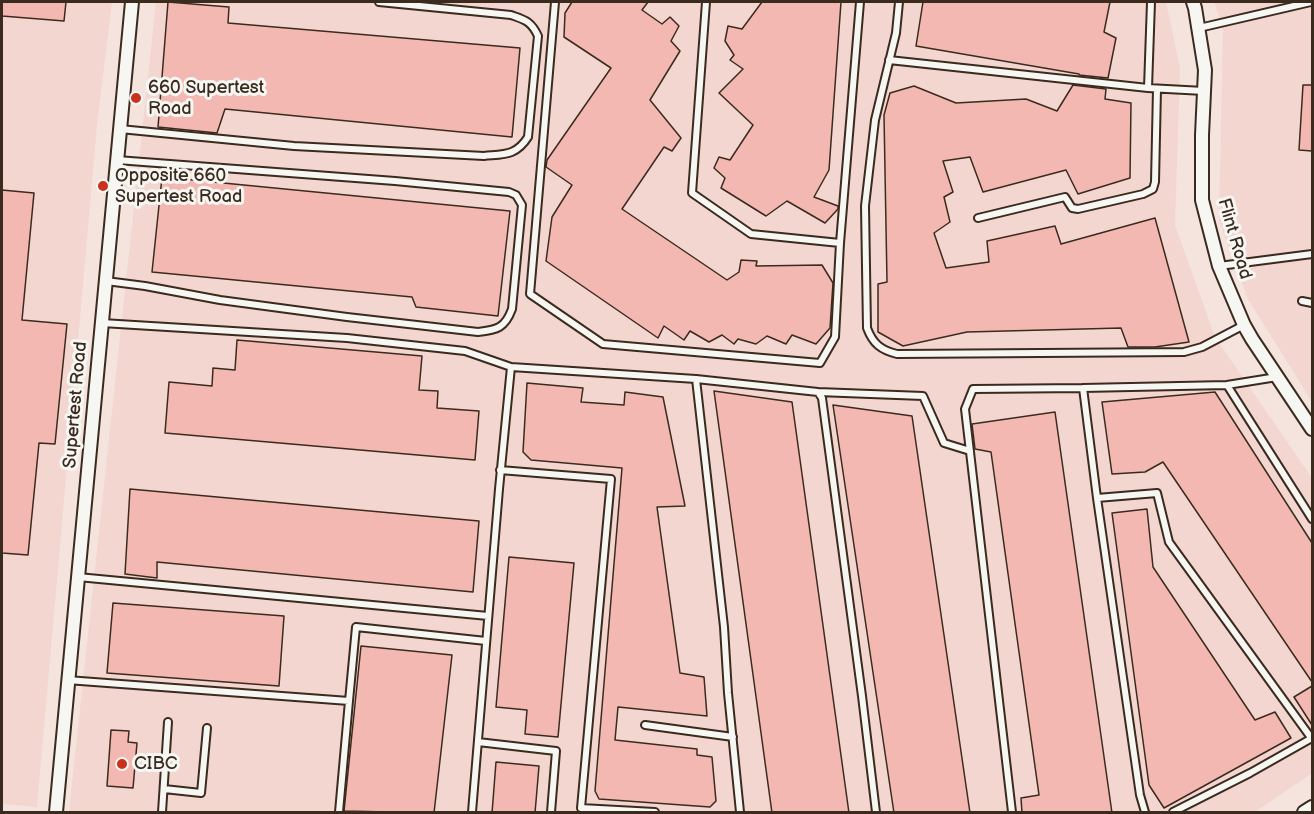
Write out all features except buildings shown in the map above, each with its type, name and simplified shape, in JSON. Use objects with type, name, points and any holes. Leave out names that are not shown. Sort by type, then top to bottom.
[{"type":"street","name":"Supertest Road","points":[[56,813],[132,2]]},
{"type":"street","name":"Flint Road","points":[[1193,2],[1205,70],[1202,200],[1219,266],[1244,325],[1312,429]]},
{"type":"street","points":[[1304,813],[1312,807]]},
{"type":"lane","points":[[120,129],[294,146],[484,156],[509,153],[522,146],[528,137],[538,36],[533,25],[511,15],[379,2]]},
{"type":"lane","points":[[555,2],[530,294],[603,344],[820,363],[835,338],[840,243],[860,2]]},
{"type":"lane","points":[[706,2],[692,193],[751,234],[840,243]]},
{"type":"lane","points":[[899,2],[896,33],[874,120],[865,206],[867,328],[871,339],[888,351],[897,354],[1184,352],[1208,345],[1244,325]]},
{"type":"lane","points":[[1148,88],[1151,2]]},
{"type":"lane","points":[[1198,28],[1311,2]]},
{"type":"lane","points":[[889,60],[1204,92]]},
{"type":"lane","points":[[978,218],[1065,197],[1072,208],[1078,210],[1143,194],[1153,189],[1157,89]]},
{"type":"lane","points":[[106,281],[146,285],[220,300],[347,317],[478,332],[492,330],[503,326],[512,309],[522,205],[516,195],[509,192],[117,160]]},
{"type":"lane","points":[[1219,266],[1312,254]]},
{"type":"lane","points":[[1302,301],[1312,303]]},
{"type":"lane","points":[[102,323],[358,339],[465,351],[511,367],[696,379],[818,392],[923,396],[944,443],[970,451]]},
{"type":"lane","points":[[472,813],[500,470],[511,367]]},
{"type":"lane","points":[[1012,813],[965,409],[973,390],[1227,385],[1278,377]]},
{"type":"lane","points":[[696,379],[724,627],[740,813]]},
{"type":"lane","points":[[1227,385],[1312,519]]},
{"type":"lane","points":[[1083,388],[1140,795],[1145,813]]},
{"type":"lane","points":[[818,392],[822,398],[876,813]]},
{"type":"lane","points":[[500,470],[611,479],[580,810],[655,813]]},
{"type":"lane","points":[[1097,498],[1157,493],[1169,542],[1312,739],[1173,813]]},
{"type":"lane","points":[[78,577],[488,616]]},
{"type":"lane","points":[[339,813],[356,627],[486,641]]},
{"type":"lane","points":[[68,680],[349,702]]},
{"type":"lane","points":[[162,813],[168,722]]},
{"type":"lane","points":[[645,725],[733,737]]},
{"type":"lane","points":[[164,789],[201,793],[207,728]]},
{"type":"lane","points":[[478,742],[556,751],[551,813]]},
{"type":"shaded area","points":[[2,2],[112,2],[97,125],[37,807],[2,804]]},
{"type":"shaded area","points":[[156,2],[1166,2],[1180,68],[1175,225],[1215,337],[1312,478],[1312,773],[1255,812],[69,811]]},
{"type":"shaded area","points":[[1214,2],[1312,2],[1312,402],[1248,299],[1219,221],[1223,27]]},
{"type":"place","name":"660 Supertest Road","points":[[136,98]]},
{"type":"place","name":"Opposite 660 Supertest Road","points":[[103,186]]},
{"type":"place","name":"CIBC","points":[[122,764]]}]
